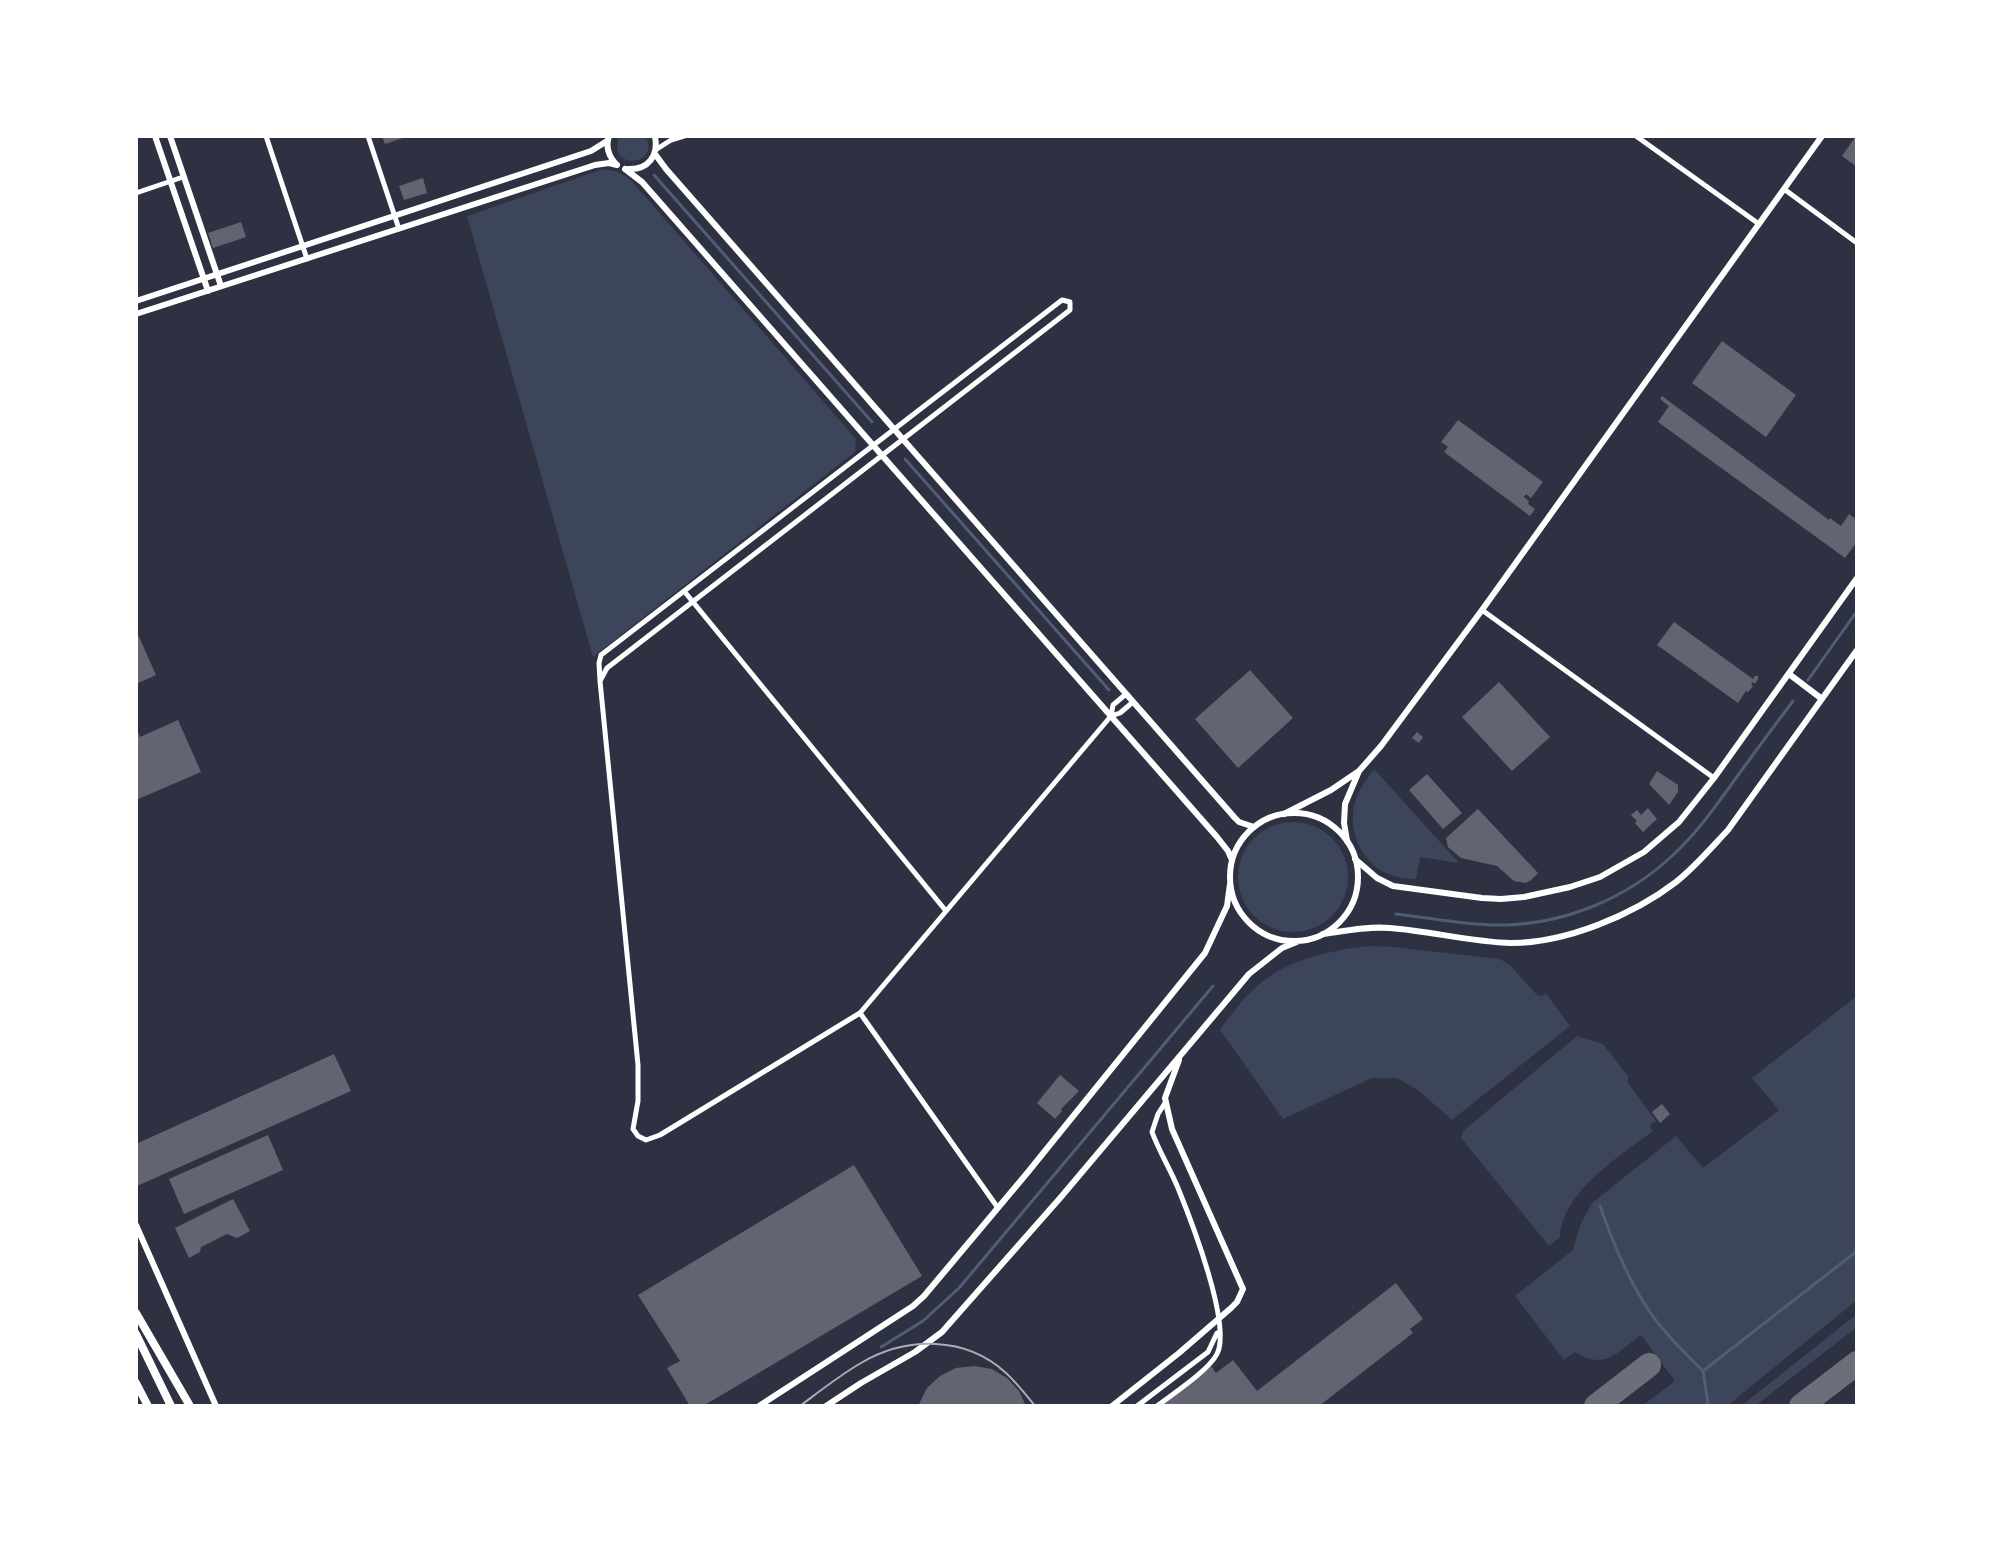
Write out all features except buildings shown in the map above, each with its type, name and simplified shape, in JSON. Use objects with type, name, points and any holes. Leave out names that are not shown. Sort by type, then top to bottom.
[{"type":"highway","points":[[136,1313],[190,1406]]},
{"type":"highway","points":[[136,1334],[171,1406]]},
{"type":"highway","points":[[136,1383],[148,1406]]},
{"type":"street","points":[[155,136],[208,291]]},
{"type":"street","points":[[170,136],[221,286]]},
{"type":"street","points":[[266,136],[307,259]]},
{"type":"street","points":[[368,136],[399,229]]},
{"type":"street","points":[[655,136],[656,151],[676,181],[1235,818],[1254,827]]},
{"type":"street","points":[[625,169],[633,170],[646,165],[656,151],[671,140],[684,136]]},
{"type":"street","points":[[1636,136],[1759,224]]},
{"type":"street","points":[[1284,814],[1331,790],[1359,771],[1381,746],[1822,136]]},
{"type":"street","points":[[136,301],[591,151],[608,138]]},
{"type":"street","points":[[608,138],[609,154],[617,165]]},
{"type":"street","points":[[136,314],[595,165],[617,165],[642,182],[1217,837],[1232,860]]},
{"type":"street","points":[[136,193],[183,177]]},
{"type":"street","points":[[1784,189],[1857,243]]},
{"type":"street","points":[[600,681],[607,668],[1070,310],[1070,302],[1062,300],[601,655],[600,681],[638,1065],[638,1101],[633,1129],[646,1140],[660,1135],[860,1013],[1111,716],[1113,705],[1126,694]]},
{"type":"street","points":[[1355,859],[1377,878],[1393,886],[1480,898],[1524,897],[1570,887],[1610,873],[1644,852],[1679,822],[1857,578]]},
{"type":"street","points":[[684,591],[946,911]]},
{"type":"street","points":[[1482,610],[1714,778]]},
{"type":"street","points":[[826,1406],[942,1332],[1061,1197],[1249,974],[1282,948],[1323,934],[1387,927],[1513,943],[1577,931],[1643,904],[1676,882],[1728,830],[1857,650]]},
{"type":"street","points":[[1789,674],[1822,699]]},
{"type":"street","points":[[1111,716],[1133,702]]},
{"type":"street","points":[[1323,934],[1345,915],[1357,888],[1355,859],[1344,823],[1345,804],[1359,771]]},
{"type":"street","points":[[759,1406],[913,1306],[940,1278],[1205,953],[1227,906],[1232,860],[1243,838],[1254,827],[1272,817],[1299,813],[1326,822],[1347,841]]},
{"type":"street","points":[[1230,884],[1239,911],[1248,922],[1271,937],[1299,941]]},
{"type":"street","points":[[860,1013],[998,1209]]},
{"type":"street","points":[[1157,1406],[1203,1370],[1216,1357],[1221,1344],[1221,1323],[1204,1262],[1177,1186],[1152,1132],[1177,1064],[1193,1038]]},
{"type":"street","points":[[1112,1406],[1231,1308],[1243,1289],[1172,1129],[1165,1103]]},
{"type":"street","points":[[136,1225],[216,1406]]},
{"type":"street","points":[[1137,1406],[1208,1352],[1217,1333]]},
{"type":"shaded area","points":[[619,136],[646,136],[646,154],[633,161],[620,155],[617,147]]},
{"type":"shaded area","points":[[603,169],[630,179],[856,439],[855,452],[593,657],[467,216]]},
{"type":"shaded area","points":[[1374,769],[1459,863],[1420,857],[1416,879],[1409,879],[1386,873],[1367,858],[1356,838],[1353,814],[1358,793]]},
{"type":"shaded area","points":[[1293,822],[1314,826],[1332,838],[1344,856],[1348,877],[1344,898],[1332,916],[1314,928],[1293,932],[1272,928],[1254,916],[1242,898],[1238,877],[1242,856],[1254,838],[1272,826]]},
{"type":"shaded area","points":[[1369,946],[1500,959],[1510,965],[1536,994],[1542,996],[1546,993],[1570,1026],[1452,1120],[1418,1090],[1397,1078],[1372,1078],[1283,1119],[1220,1030],[1248,995],[1277,972],[1322,954]]},
{"type":"shaded area","points":[[1857,996],[1857,1300],[1727,1406],[1642,1406],[1675,1381],[1641,1335],[1610,1357],[1594,1360],[1575,1352],[1564,1360],[1515,1296],[1573,1250],[1580,1225],[1592,1203],[1676,1136],[1703,1168],[1779,1110],[1752,1078]]},
{"type":"shaded area","points":[[1577,1036],[1603,1044],[1628,1076],[1628,1083],[1656,1121],[1649,1126],[1653,1131],[1610,1163],[1582,1190],[1571,1205],[1560,1237],[1549,1246],[1461,1138],[1463,1131]]},
{"type":"shaded area","points":[[1857,1314],[1857,1327],[1755,1406],[1741,1406]]},
{"type":"waterway","points":[[654,175],[872,422]]},
{"type":"waterway","points":[[905,459],[1109,690]]},
{"type":"waterway","points":[[1808,680],[1857,611]]},
{"type":"waterway","points":[[1396,914],[1506,925],[1551,919],[1595,906],[1616,896],[1654,871],[1688,840],[1793,701]]},
{"type":"waterway","points":[[881,1347],[923,1321],[959,1288],[1213,986]]},
{"type":"waterway","points":[[1600,1206],[1622,1262],[1644,1303],[1663,1330],[1703,1371]]},
{"type":"waterway","points":[[1705,1406],[1708,1403],[1703,1371],[1857,1251]]},
{"type":"taxiway","points":[[1801,1406],[1857,1363]]},
{"type":"taxiway","points":[[1596,1406],[1649,1365]]},
{"type":"tram line","points":[[800,1406],[845,1373],[879,1354],[897,1348],[936,1344],[955,1346],[990,1361],[1010,1377],[1035,1406]]}]
